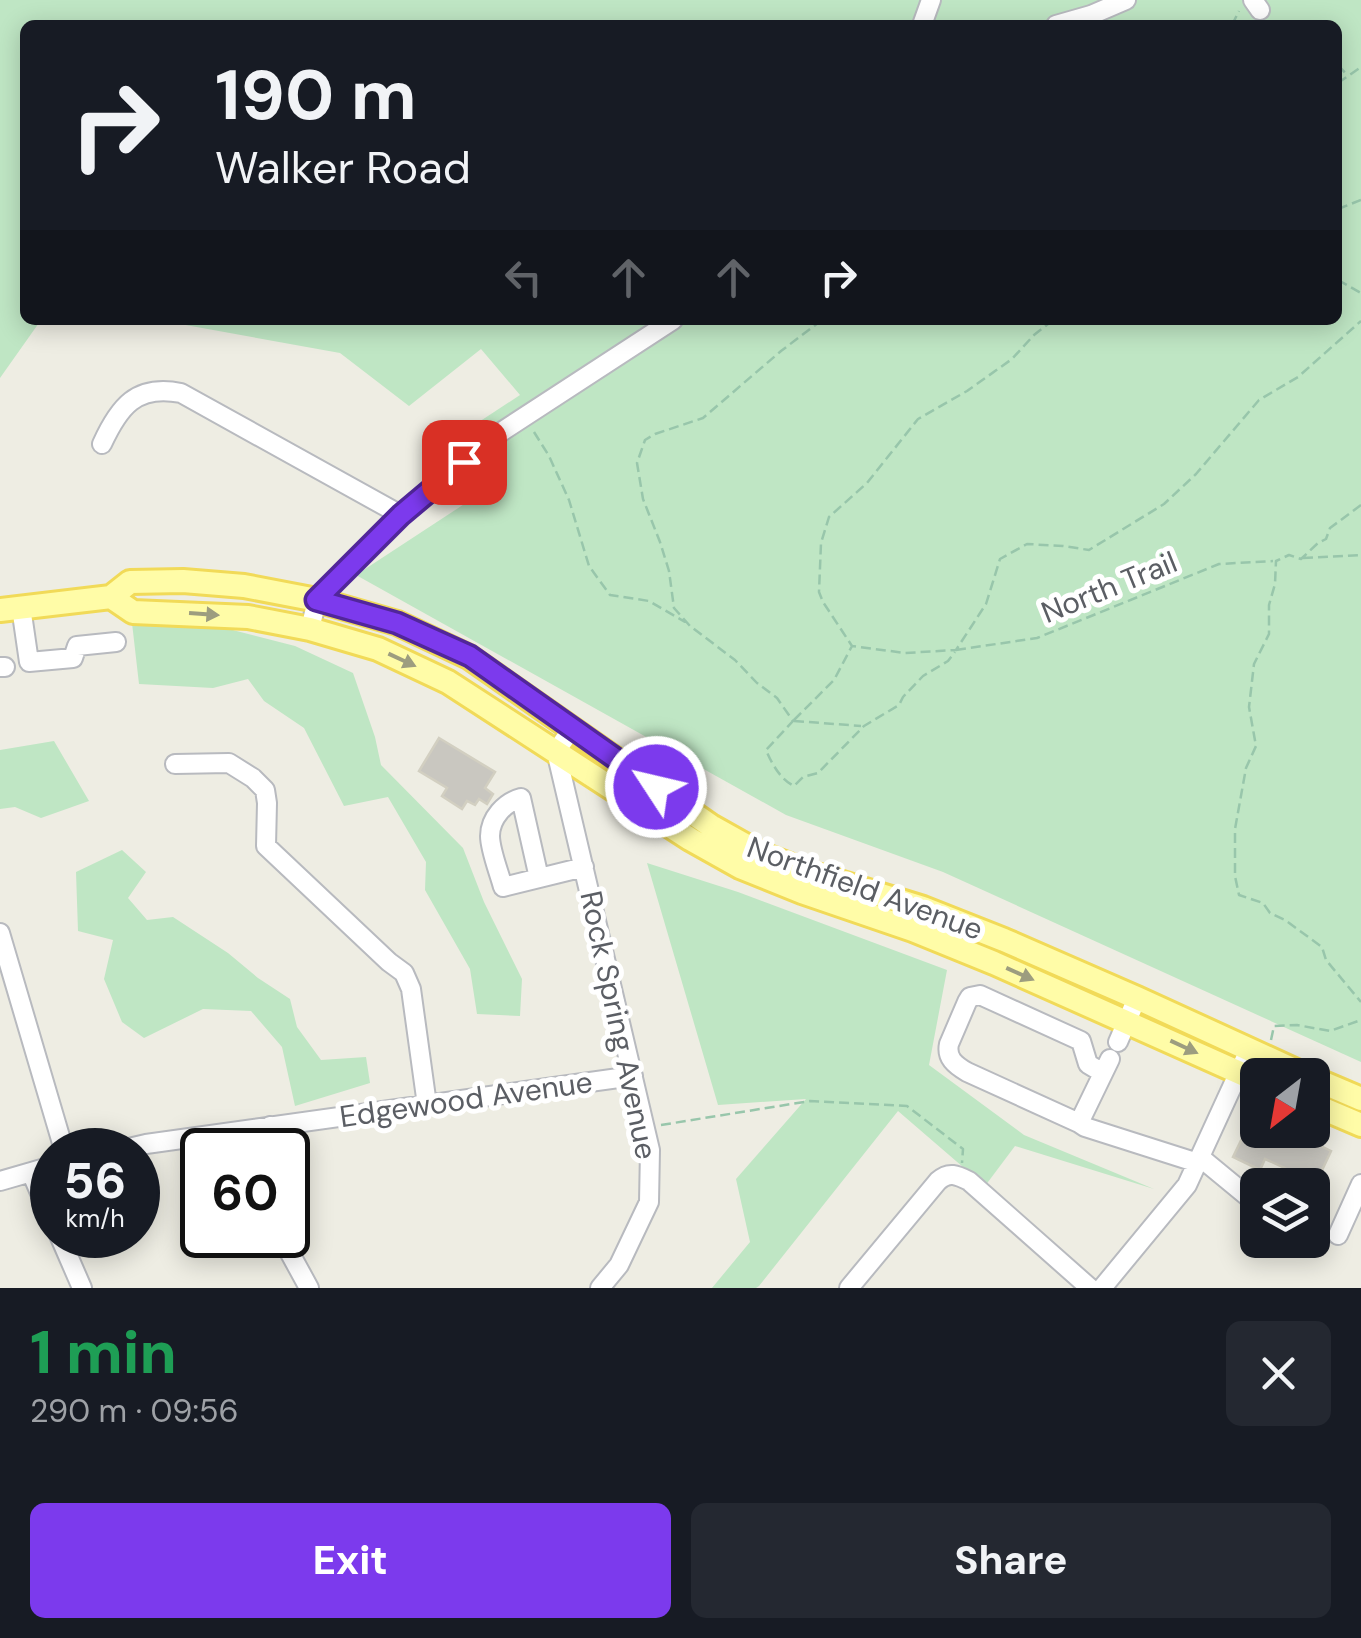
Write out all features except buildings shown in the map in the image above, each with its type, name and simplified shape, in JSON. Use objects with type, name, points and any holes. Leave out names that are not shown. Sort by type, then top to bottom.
[{"type":"main road","name":"Northfield Avenue","points":[[10,609],[111,597],[130,582],[182,580],[244,586],[316,600],[397,623],[470,656],[711,826],[761,854],[923,908],[1260,1046],[1279,1058]]},
{"type":"main road","name":"Northfield Avenue","points":[[111,597],[133,612],[248,617],[310,629],[378,649],[448,682],[690,840],[740,866],[929,936],[1115,1049],[1240,1075]]},
{"type":"main road","points":[[1330,1086],[1361,1099]]},
{"type":"main road","points":[[1330,1112],[1361,1126]]},
{"type":"street","points":[[1074,20],[1126,0]]},
{"type":"street","points":[[310,629],[316,600],[401,515],[498,434],[666,325]]},
{"type":"street","points":[[102,444],[114,418],[134,398],[158,391],[181,393],[401,515]]},
{"type":"street","points":[[10,609],[30,662],[73,658],[77,646],[116,642]]},
{"type":"street","points":[[556,751],[572,729]]},
{"type":"street","name":"Rock Spring Avenue","points":[[556,751],[650,1150],[649,1202],[619,1265],[600,1288]]},
{"type":"street","points":[[175,764],[229,764],[253,778],[264,790],[267,803],[266,846],[404,973],[411,989],[428,1104]]},
{"type":"street","points":[[570,810],[576,789],[592,775]]},
{"type":"street","points":[[539,878],[520,798],[511,800],[496,816],[490,834],[503,886],[539,878],[584,867]]},
{"type":"street","points":[[0,933],[58,1128]]},
{"type":"street","points":[[1115,1049],[1088,1064],[1082,1040],[974,995],[967,1002],[947,1051],[953,1063],[967,1072],[1085,1127],[1200,1160],[1240,1191]]},
{"type":"street","points":[[1079,1123],[1137,998]]},
{"type":"street","points":[[1256,1058],[1260,1046]]},
{"type":"street","name":"Edgewood Avenue","points":[[160,1142],[634,1076]]},
{"type":"street","points":[[1102,1288],[1187,1184],[1240,1092]]},
{"type":"street","points":[[0,1182],[30,1172]]},
{"type":"street","points":[[849,1288],[945,1175],[969,1181],[1090,1288]]},
{"type":"street","points":[[1338,1235],[1361,1184]]},
{"type":"street","points":[[69,1258],[82,1288]]},
{"type":"street","points":[[293,1258],[309,1288]]},
{"type":"path","points":[[1342,81],[1361,67]]},
{"type":"path","points":[[1342,69],[1349,77]]},
{"type":"path","points":[[1046,325],[1012,359],[918,420],[866,483],[829,517],[821,543],[819,592],[852,646],[834,680],[766,750],[789,784],[794,786],[818,773],[864,726],[899,705],[922,676],[948,661],[986,604],[1000,559],[1027,544],[1089,550],[1164,504],[1196,474],[1259,400],[1298,377],[1361,321]]},
{"type":"path","points":[[690,626],[674,608],[669,571],[643,499],[637,463],[646,440],[703,418],[815,325]]},
{"type":"path","points":[[528,423],[570,500],[589,566],[610,595],[648,601],[690,626],[735,660],[776,698],[793,721],[864,726]]},
{"type":"path","points":[[1301,558],[1326,539],[1330,528],[1361,505]]},
{"type":"path","name":"North Trail","points":[[852,646],[906,652],[956,650],[1037,638],[1220,564],[1276,560],[1289,555],[1361,555]]},
{"type":"path","points":[[1276,560],[1269,634],[1254,664],[1249,707],[1256,746],[1246,768],[1235,829],[1236,876],[1240,896],[1263,903],[1270,914],[1322,947],[1326,960],[1361,1002]]},
{"type":"path","points":[[1260,1046],[1274,1026],[1297,1025],[1330,1031],[1361,1020]]},
{"type":"path","points":[[645,1128],[810,1101],[906,1106],[963,1150],[957,1176]]},
{"type":"green space","points":[[0,0],[1361,0],[1361,1062],[943,872],[786,815],[356,575],[504,478],[453,439],[520,395],[481,349],[409,406],[340,353],[186,325],[1342,325],[1342,20],[20,20],[20,325],[37,325],[0,378]]},
{"type":"green space","points":[[132,623],[221,627],[295,646],[353,673],[381,765],[463,848],[484,902],[522,979],[520,1016],[477,1014],[470,969],[425,890],[426,862],[388,797],[344,806],[304,728],[264,701],[248,679],[213,688],[139,684]]},
{"type":"green space","points":[[54,741],[89,801],[41,818],[15,807],[0,809],[0,750]]},
{"type":"green space","points":[[122,850],[146,872],[128,898],[147,920],[173,917],[228,953],[290,999],[297,1027],[321,1060],[366,1057],[370,1083],[295,1106],[282,1047],[251,1011],[203,1009],[144,1038],[122,1022],[104,979],[113,940],[78,931],[76,872]]},
{"type":"green space","points":[[647,863],[738,892],[947,970],[929,1065],[1024,1135],[1154,1189],[1015,1146],[985,1186],[898,1111],[759,1286],[712,1288],[750,1242],[736,1179],[806,1099],[718,1105]]},
{"type":"route","points":[[464,462],[401,515],[316,600],[397,623],[470,656],[656,787]]}]
